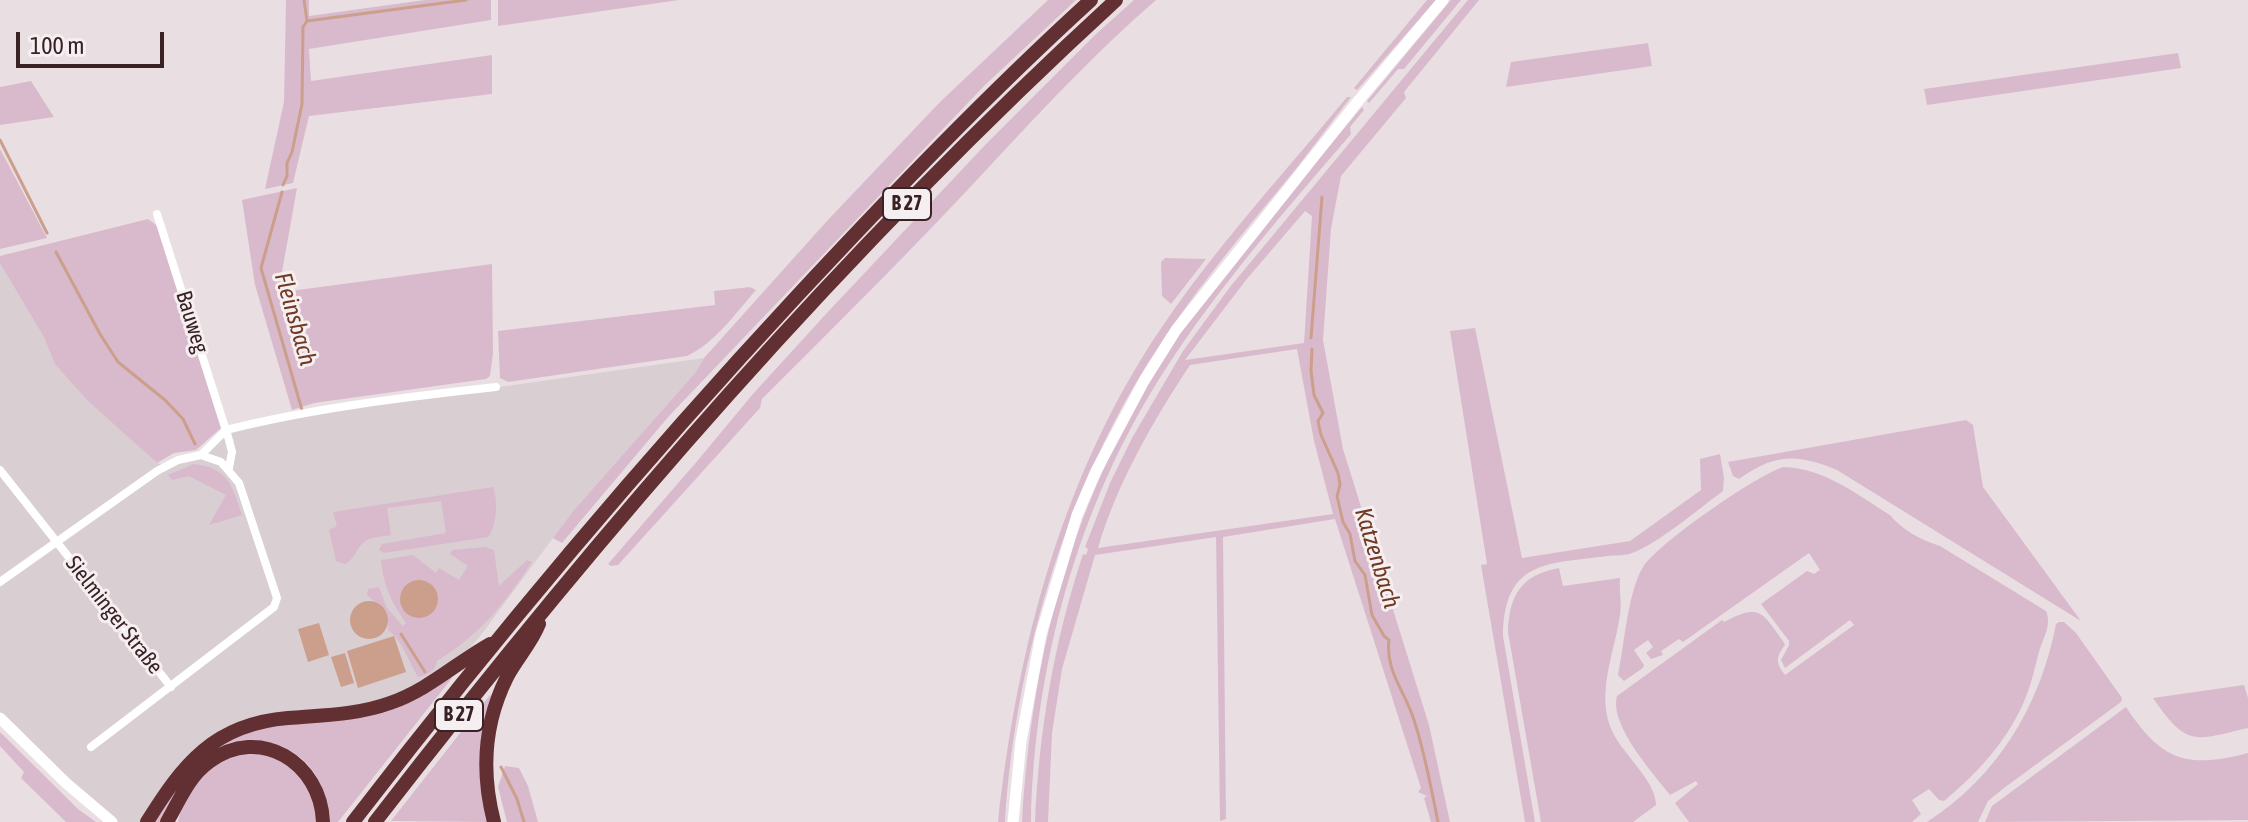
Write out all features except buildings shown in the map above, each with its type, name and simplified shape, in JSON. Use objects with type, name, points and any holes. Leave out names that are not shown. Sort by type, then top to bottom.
[{"type":"highway","name":"B 27","points":[[353,822],[498,640],[661,446],[792,301],[962,123],[1091,0]]},
{"type":"highway","name":"B 27","points":[[375,822],[546,609],[687,443],[817,299],[984,126],[1116,0]]},
{"type":"highway","points":[[494,822],[486,779],[489,729],[507,677],[531,642],[546,609]]},
{"type":"highway","points":[[147,822],[182,768],[204,748],[228,733],[268,720],[347,714],[391,703],[421,690],[472,654],[498,640]]},
{"type":"highway","points":[[169,821],[190,782],[211,760],[234,750],[255,748],[284,755],[306,772],[320,799],[323,822]]},
{"type":"main road","points":[[1013,822],[1021,741],[1041,634],[1077,515],[1096,471],[1144,381],[1176,330],[1359,100],[1443,0]]},
{"type":"main road","points":[[0,718],[66,783],[112,822]]},
{"type":"street","name":"Bauweg","points":[[157,214],[226,430],[232,452],[229,468]]},
{"type":"street","points":[[226,430],[394,399],[496,387]]},
{"type":"street","name":"Sielminger Straße","points":[[0,582],[166,465],[201,455],[226,430]]},
{"type":"street","points":[[201,455],[213,457],[229,468]]},
{"type":"street","name":"Sielminger Straße","points":[[91,747],[269,612],[277,598],[239,483],[229,468]]},
{"type":"street","name":"Sielminger Straße","points":[[0,470],[171,687]]},
{"type":"shaded area","points":[[286,0],[309,0],[309,16],[425,0],[491,0],[491,20],[309,49],[311,81],[492,55],[492,94],[309,116],[293,183],[265,189],[284,102]]},
{"type":"shaded area","points":[[498,0],[679,0],[498,26]]},
{"type":"shaded area","points":[[1048,0],[1076,0],[985,85],[669,416],[562,543],[553,538],[573,511],[695,373],[704,358],[826,222],[940,102]]},
{"type":"shaded area","points":[[1134,0],[1156,0],[1070,82],[762,399],[760,408],[618,565],[608,564],[752,395],[825,315],[987,143]]},
{"type":"shaded area","points":[[1427,0],[1436,0],[1357,90],[1354,88]]},
{"type":"shaded area","points":[[1451,0],[1461,0],[1404,69],[1398,69],[1369,103],[1367,101]]},
{"type":"shaded area","points":[[1468,0],[1479,0],[1404,92],[1406,98],[1341,176],[1331,229],[1323,340],[1343,449],[1429,725],[1450,822],[1431,822],[1424,798],[1427,796],[1418,792],[1421,788],[1335,519],[1223,537],[1226,819],[1220,821],[1216,537],[1095,555],[1062,669],[1052,733],[1048,822],[1035,822],[1040,754],[1056,653],[1083,554],[1086,555],[1088,549],[1085,547],[1132,438],[1183,351],[1230,287]],"holes":[[[1305,211],[1312,216],[1304,343],[1185,360],[1246,280]],[[1297,349],[1314,441],[1333,514],[1098,548],[1115,500],[1137,453],[1190,365]]]},
{"type":"shaded area","points":[[1648,43],[1652,66],[1506,87],[1511,62]]},
{"type":"shaded area","points":[[2178,53],[2181,68],[1927,105],[1924,89]]},
{"type":"shaded area","points":[[31,81],[54,117],[0,125],[0,87]]},
{"type":"shaded area","points":[[1347,97],[1351,97],[1182,312],[1118,415],[1092,469],[1068,525],[1032,643],[1020,702],[1005,822],[998,822],[1016,701],[1044,583],[1084,469],[1110,414],[1140,361],[1187,292]]},
{"type":"shaded area","points":[[1362,107],[1364,110],[1350,127],[1351,134],[1253,250],[1184,341],[1133,424],[1107,477],[1066,588],[1041,704],[1031,822],[1022,822],[1036,694],[1048,634],[1083,518],[1108,461],[1136,405],[1192,317],[1238,255]]},
{"type":"shaded area","points":[[0,149],[7,162],[47,238],[0,249]]},
{"type":"shaded area","points":[[297,188],[282,272],[283,292],[492,264],[493,353],[490,376],[314,403],[292,410],[255,285],[242,200]]},
{"type":"shaded area","points":[[148,219],[160,228],[222,427],[196,450],[174,453],[157,463],[87,400],[55,364],[44,337],[0,263],[0,256]]},
{"type":"shaded area","points":[[1165,258],[1206,259],[1171,304],[1162,296],[1161,262]]},
{"type":"shaded area","points":[[0,259],[88,400],[157,463],[166,465],[201,455],[226,430],[274,419],[704,358],[695,373],[573,511],[481,635],[448,673],[391,703],[288,718],[147,822],[112,822],[0,718]]},
{"type":"shaded area","points":[[750,287],[756,290],[724,327],[687,356],[508,382],[500,378],[498,331],[715,305],[714,291]]},
{"type":"shaded area","points":[[1475,328],[1522,558],[1630,541],[1701,490],[1700,459],[1720,454],[1724,478],[1723,491],[1642,549],[1626,555],[1566,561],[1533,570],[1511,592],[1505,611],[1503,636],[1535,822],[1525,822],[1481,565],[1487,564],[1450,331]]},
{"type":"shaded area","points":[[1966,420],[1973,425],[1983,487],[2081,621],[1837,470],[1810,461],[1787,459],[1764,464],[1739,479],[1733,476],[1728,462]]},
{"type":"shaded area","points":[[194,464],[214,469],[227,480],[242,515],[209,525],[226,495],[189,476],[172,480],[168,475]]},
{"type":"shaded area","points":[[1783,467],[1812,472],[1839,484],[1890,515],[1912,534],[1940,546],[2046,611],[2046,632],[2027,694],[2012,725],[1981,766],[1944,801],[1929,789],[1912,800],[1921,814],[1912,822],[1689,822],[1675,803],[1698,784],[1696,781],[1670,795],[1634,748],[1620,721],[1616,708],[1617,696],[1722,620],[1724,622],[1753,612],[1765,617],[1785,645],[1778,660],[1785,675],[1854,625],[1850,620],[1785,668],[1781,660],[1789,641],[1761,604],[1807,571],[1814,574],[1820,570],[1809,553],[1683,642],[1679,639],[1661,651],[1663,655],[1651,659],[1646,653],[1653,647],[1648,640],[1634,650],[1643,668],[1624,681],[1618,675],[1630,604],[1643,567],[1667,543],[1708,511]]},
{"type":"shaded area","points":[[493,487],[496,513],[488,537],[384,553],[379,550],[382,544],[446,533],[441,501],[387,508],[391,535],[366,541],[345,564],[336,561],[329,530],[337,526],[333,512]]},
{"type":"shaded area","points":[[485,547],[494,550],[499,586],[527,560],[532,562],[479,629],[437,661],[430,672],[418,677],[401,645],[388,630],[387,612],[367,595],[368,589],[379,587],[387,608],[403,626],[406,623],[389,594],[381,560],[413,555],[436,573],[439,568],[459,580],[468,566],[450,554],[452,550]],"holes":[[[420,580],[428,582],[438,600],[436,608],[400,598],[402,590]]]},
{"type":"shaded area","points":[[1559,568],[1563,586],[1620,578],[1621,610],[1608,670],[1606,713],[1621,746],[1650,785],[1656,805],[1633,822],[1541,822],[1508,632],[1511,607],[1520,588],[1536,576]]},
{"type":"shaded area","points":[[419,580],[432,586],[438,599],[432,612],[419,618],[406,612],[400,599],[406,586]]},
{"type":"shaded area","points":[[369,601],[382,607],[388,620],[382,633],[369,639],[356,633],[350,620],[356,607]]},
{"type":"shaded area","points":[[2059,622],[2064,622],[2076,633],[2122,698],[2121,702],[1988,801],[1978,822],[1927,822],[1975,783],[2012,736],[2039,683]]},
{"type":"shaded area","points":[[319,623],[329,655],[308,662],[298,629]]},
{"type":"shaded area","points":[[394,636],[406,672],[358,688],[347,651]]},
{"type":"shaded area","points":[[345,653],[354,683],[341,687],[331,657]]},
{"type":"shaded area","points":[[450,676],[452,678],[338,822],[329,822],[321,785],[301,758],[287,749],[252,742],[232,744],[163,822],[154,822],[199,758],[255,727],[322,719]]},
{"type":"shaded area","points":[[2244,685],[2248,698],[2248,728],[2215,736],[2193,736],[2183,732],[2153,698]]},
{"type":"shaded area","points":[[490,695],[481,760],[488,822],[391,821]]},
{"type":"shaded area","points":[[2126,707],[2152,739],[2177,756],[2208,760],[2248,753],[2248,820],[1985,822],[1992,806]]},
{"type":"shaded area","points":[[0,732],[78,809],[96,822],[66,822],[21,778],[24,772],[0,746]]},
{"type":"shaded area","points":[[247,751],[287,759],[311,789],[318,822],[178,822],[181,807],[193,785],[222,762]]},
{"type":"shaded area","points":[[505,766],[519,768],[528,786],[538,822],[507,822],[498,787]]},
{"type":"waterway","name":"Fleinsbach","points":[[283,185],[302,104],[303,27],[307,21],[304,0]]},
{"type":"waterway","points":[[307,21],[466,0]]},
{"type":"waterway","points":[[0,140],[47,233]]},
{"type":"waterway","name":"Fleinsbach","points":[[282,192],[261,268],[302,410]]},
{"type":"waterway","name":"Katzenbach","points":[[1311,338],[1322,197]]},
{"type":"waterway","points":[[56,252],[118,362],[165,400],[183,419],[195,444]]},
{"type":"waterway","name":"Katzenbach","points":[[1312,349],[1314,395],[1323,413],[1318,421],[1338,473],[1340,485],[1337,496],[1343,522],[1350,534],[1355,561],[1365,575],[1372,615],[1389,640],[1390,662],[1418,732],[1438,822]]},
{"type":"waterway","name":"Fleinsbach","points":[[401,634],[425,672]]},
{"type":"waterway","name":"Fleinsbach","points":[[501,767],[517,799],[524,822]]}]
